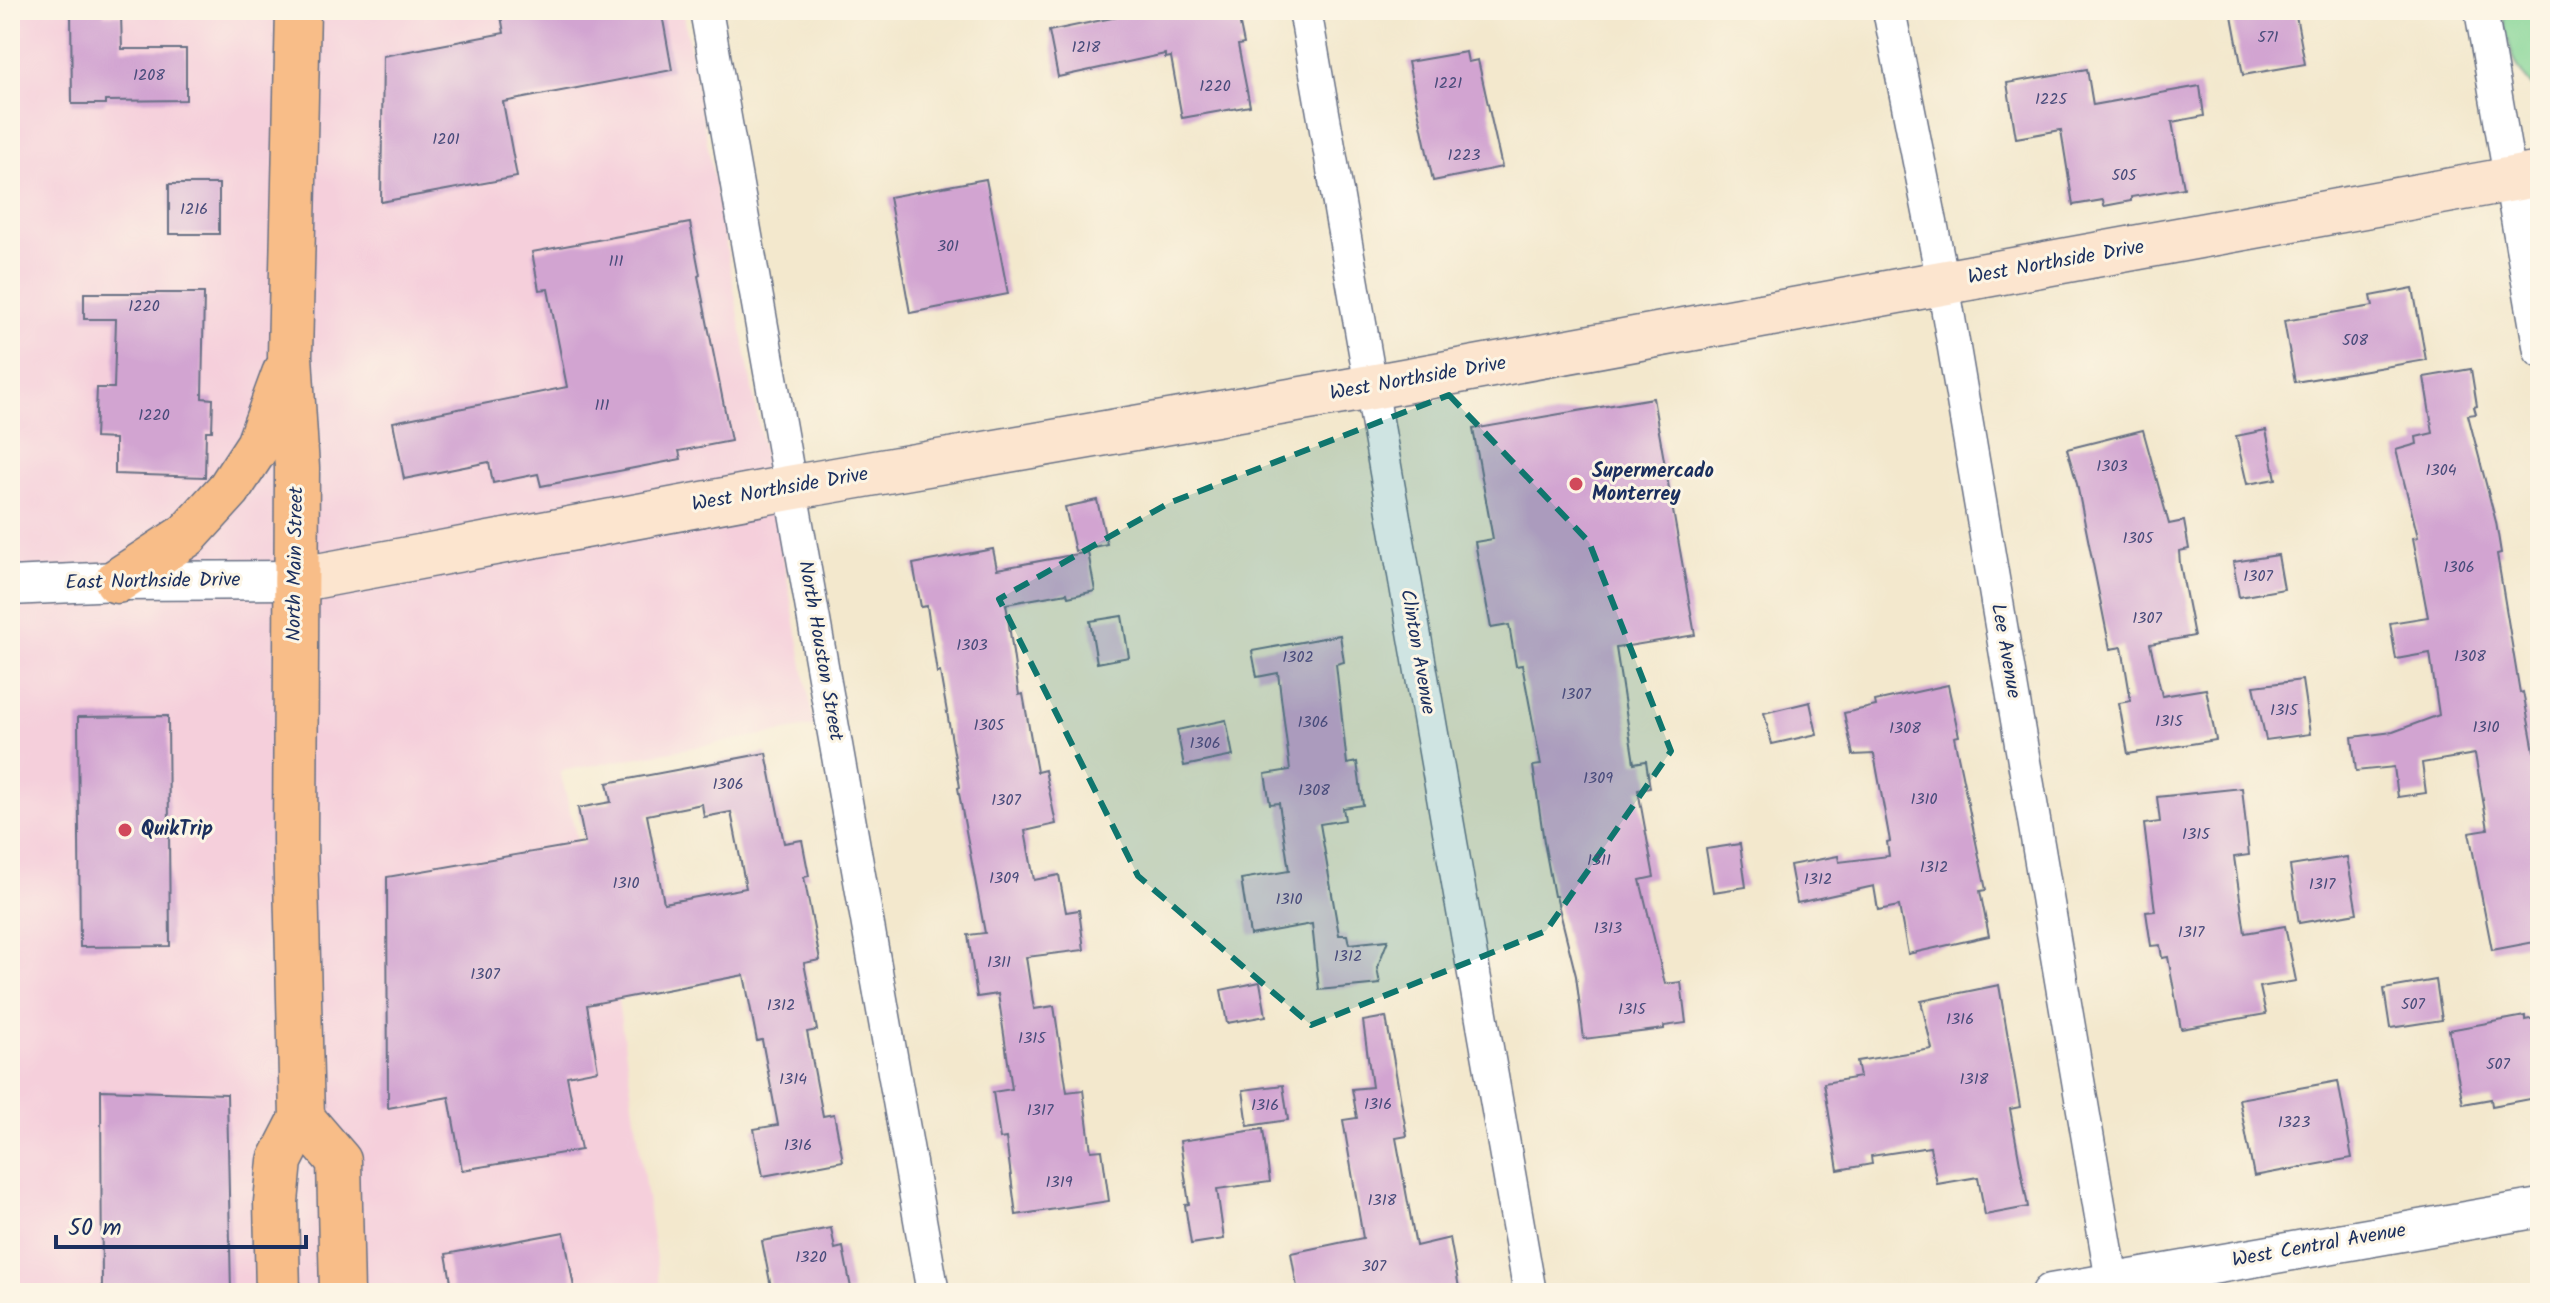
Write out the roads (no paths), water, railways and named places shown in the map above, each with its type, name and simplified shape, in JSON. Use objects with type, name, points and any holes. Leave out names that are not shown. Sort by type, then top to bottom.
[{"type":"main road","name":"North Main Street","points":[[278,1293],[276,1202],[280,1161],[302,1118],[295,840],[297,468],[290,356],[298,10]]},
{"type":"main road","name":"West Northside Drive","points":[[296,580],[789,488],[1371,387],[2525,177]]},
{"type":"main road","points":[[117,581],[187,535],[229,489],[258,445],[290,356]]},
{"type":"main road","points":[[302,1118],[339,1161],[342,1293]]},
{"type":"street","name":"North Houston Street","points":[[706,10],[933,1293]]},
{"type":"street","name":"Clinton Avenue","points":[[1305,10],[1530,1293]]},
{"type":"street","name":"Lee Avenue","points":[[1889,10],[1943,283],[2113,1288]]},
{"type":"street","points":[[2481,10],[2525,177],[2540,351]]},
{"type":"street","name":"East Northside Drive","points":[[10,586],[117,581],[296,580]]},
{"type":"street","name":"West Central Avenue","points":[[2051,1293],[2113,1288],[2540,1208]]},
{"type":"place","name":"Supermercado Monterrey","points":[[1576,484]]},
{"type":"place","name":"QuikTrip","points":[[125,830]]}]
